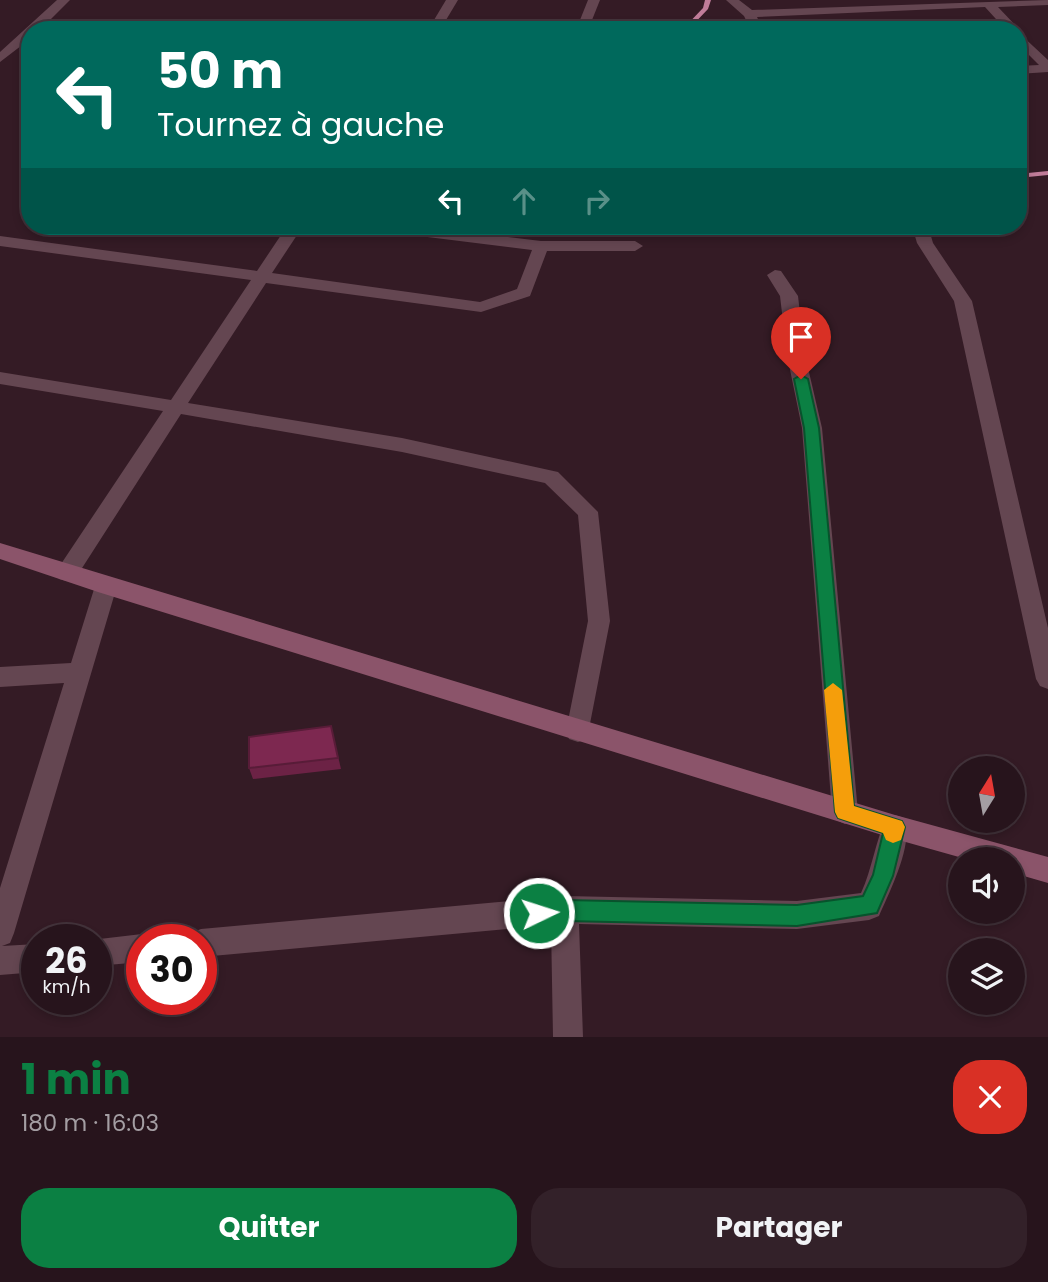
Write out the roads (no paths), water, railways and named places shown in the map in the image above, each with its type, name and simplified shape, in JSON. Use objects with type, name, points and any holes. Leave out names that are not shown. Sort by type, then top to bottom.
[{"type":"main road","points":[[0,551],[578,731],[966,847]]},
{"type":"main road","points":[[1025,864],[1048,870]]},
{"type":"street","points":[[43,21],[64,0]]},
{"type":"street","points":[[439,21],[452,0]]},
{"type":"street","points":[[586,21],[594,0]]},
{"type":"street","points":[[732,0],[749,14],[752,21]]},
{"type":"street","points":[[749,14],[1048,1]]},
{"type":"street","points":[[988,3],[1005,21]]},
{"type":"street","points":[[0,58],[21,41]]},
{"type":"street","points":[[1027,46],[1048,68]]},
{"type":"street","points":[[1027,69],[1048,68]]},
{"type":"street","points":[[66,573],[289,235]]},
{"type":"street","points":[[507,235],[541,246],[635,246]]},
{"type":"street","points":[[923,235],[925,243],[963,301],[1048,679]]},
{"type":"street","points":[[0,241],[481,307],[524,292],[541,246]]},
{"type":"street","points":[[775,275],[789,296],[796,355],[811,428],[845,812]]},
{"type":"street","points":[[0,378],[402,445],[551,477],[588,512],[599,621],[578,731]]},
{"type":"street","points":[[0,933],[106,586]]},
{"type":"street","points":[[0,677],[80,672]]},
{"type":"street","points":[[217,942],[565,910],[797,915],[869,906],[883,876],[895,827]]},
{"type":"street","points":[[565,910],[568,1037]]},
{"type":"street","points":[[0,961],[21,959]]},
{"type":"waterway","points":[[694,21],[706,8],[708,0]]},
{"type":"waterway","points":[[1027,175],[1048,173]]}]
